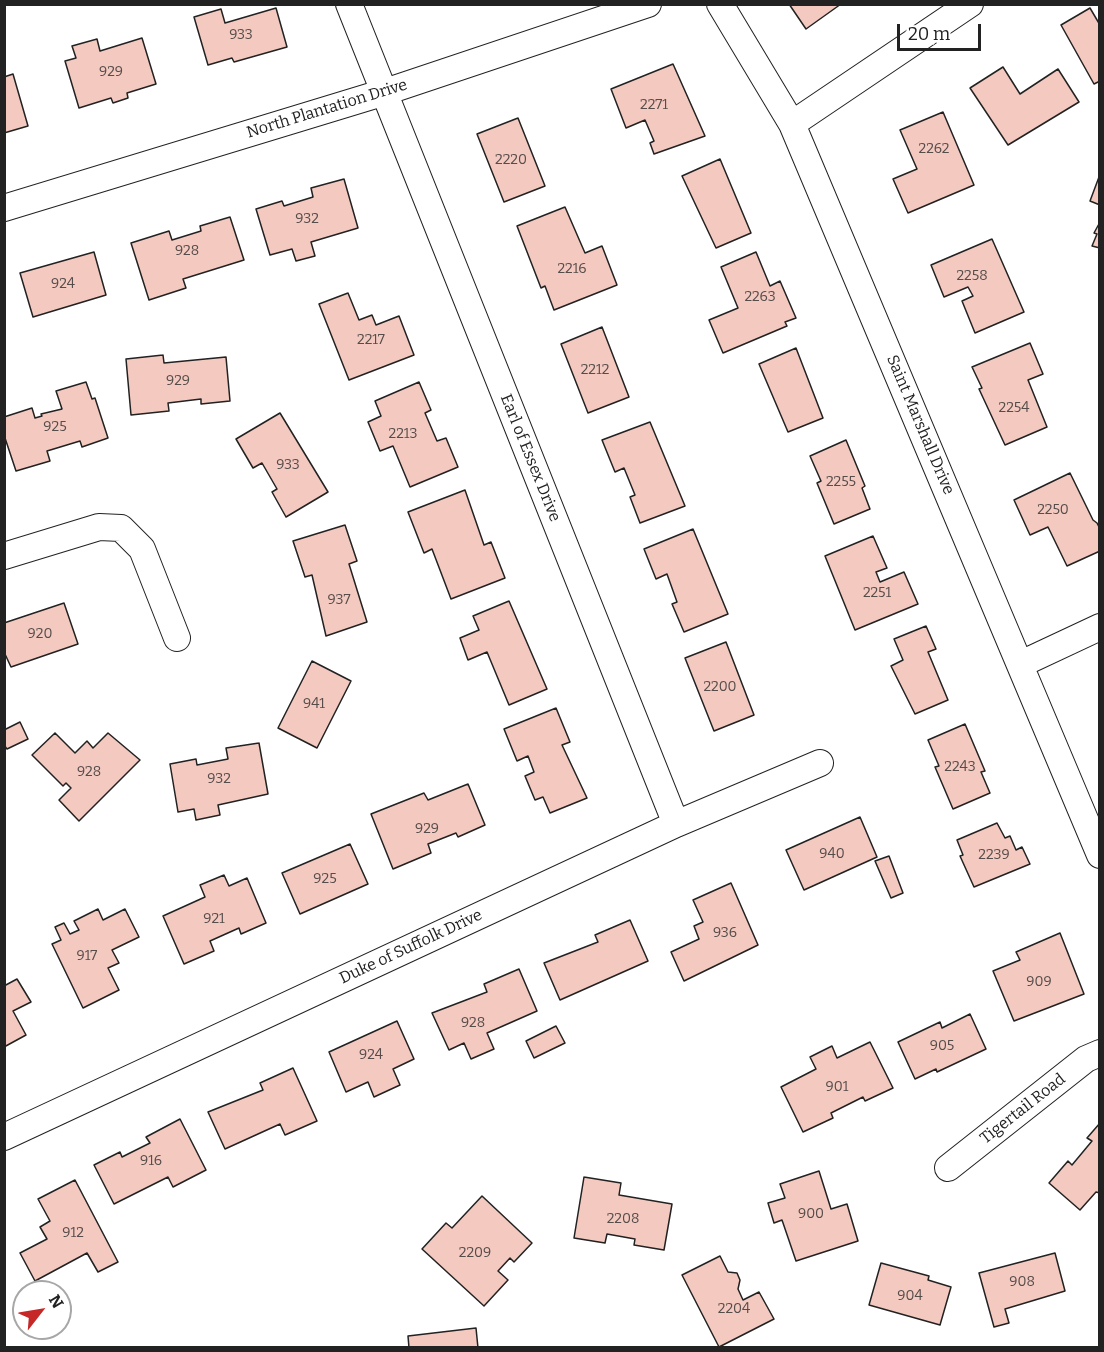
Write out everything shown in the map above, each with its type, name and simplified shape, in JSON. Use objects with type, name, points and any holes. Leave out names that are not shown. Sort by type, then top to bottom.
[{"type":"street","name":"Earl of Essex Drive","points":[[349,4],[676,824]]},
{"type":"street","name":"North Plantation Drive","points":[[4,208],[385,92],[648,4]]},
{"type":"street","name":"Saint Marshall Drive","points":[[720,4],[792,124],[1100,855]]},
{"type":"street","points":[[792,124],[970,4]]},
{"type":"street","points":[[4,556],[99,527],[121,528],[142,549],[177,638]]},
{"type":"street","points":[[1021,664],[1100,627]]},
{"type":"street","name":"Duke of Suffolk Drive","points":[[4,1137],[676,824],[820,763]]},
{"type":"street","name":"Tigertail Road","points":[[948,1168],[1086,1059],[1100,1053]]},
{"type":"building","points":[[789,4],[841,4],[806,29]]},
{"type":"building","points":[[276,8],[287,47],[234,62],[232,58],[208,65],[194,17],[221,9],[225,23]]},
{"type":"building","points":[[1090,8],[1100,25],[1100,81],[1094,84],[1061,25]]},
{"type":"building","points":[[142,38],[156,84],[127,93],[128,98],[113,103],[111,98],[79,108],[65,61],[76,58],[72,46],[97,39],[100,51]]},
{"type":"building","points":[[673,64],[705,136],[654,154],[650,143],[654,141],[645,120],[626,128],[611,89]]},
{"type":"building","points":[[1003,67],[1020,94],[1058,69],[1079,102],[1008,145],[970,88]]},
{"type":"building","points":[[13,74],[28,126],[4,133],[4,77]]},
{"type":"building","points":[[943,112],[974,185],[908,213],[893,179],[917,169],[900,130]]},
{"type":"building","points":[[518,118],[545,186],[504,202],[477,134]]},
{"type":"building","points":[[720,159],[751,233],[716,248],[682,176]]},
{"type":"building","points":[[1100,177],[1100,205],[1090,201]]},
{"type":"building","points":[[344,179],[358,228],[311,242],[315,256],[296,261],[292,249],[270,255],[256,209],[282,201],[284,206],[313,197],[311,188]]},
{"type":"building","points":[[565,207],[585,253],[602,246],[617,285],[554,310],[545,286],[541,288],[517,226]]},
{"type":"building","points":[[230,217],[244,260],[183,279],[186,288],[149,300],[131,243],[169,231],[172,240],[201,231],[200,226]]},
{"type":"building","points":[[1100,222],[1100,248],[1092,246],[1097,234],[1094,233]]},
{"type":"building","points":[[992,239],[1024,312],[975,333],[962,301],[973,296],[968,287],[944,297],[931,265]]},
{"type":"building","points":[[94,252],[106,295],[33,317],[20,273]]},
{"type":"building","points":[[756,252],[770,286],[780,281],[796,318],[785,322],[787,326],[723,353],[709,320],[738,308],[721,267]]},
{"type":"building","points":[[348,293],[359,320],[372,315],[376,325],[399,316],[414,355],[349,380],[319,304]]},
{"type":"building","points":[[602,327],[629,397],[588,413],[561,344]]},
{"type":"building","points":[[1030,343],[1043,374],[1028,380],[1047,427],[1005,445],[979,389],[982,388],[972,367]]},
{"type":"building","points":[[796,348],[823,418],[788,432],[759,364]]},
{"type":"building","points":[[163,355],[164,363],[226,357],[230,401],[201,404],[201,399],[168,403],[169,411],[131,415],[126,359]]},
{"type":"building","points":[[86,382],[92,399],[95,398],[108,438],[82,447],[80,441],[47,451],[50,461],[16,471],[4,435],[4,417],[32,408],[35,418],[42,416],[41,414],[62,409],[56,391]]},
{"type":"building","points":[[419,382],[431,410],[425,413],[437,441],[446,438],[458,467],[410,487],[393,446],[380,451],[368,422],[381,416],[375,401]]},
{"type":"building","points":[[280,413],[328,492],[286,517],[272,492],[277,489],[262,463],[253,468],[236,439]]},
{"type":"building","points":[[650,422],[685,506],[640,523],[630,497],[635,495],[624,468],[615,472],[602,440]]},
{"type":"building","points":[[846,440],[865,486],[862,488],[870,509],[834,524],[817,483],[821,481],[810,456]]},
{"type":"building","points":[[1070,473],[1093,520],[1100,529],[1100,551],[1067,566],[1048,527],[1030,535],[1014,500]]},
{"type":"building","points":[[465,490],[484,545],[491,542],[505,578],[451,599],[432,549],[424,553],[408,512]]},
{"type":"building","points":[[345,525],[357,561],[349,564],[367,622],[326,636],[312,575],[305,577],[293,541]]},
{"type":"building","points":[[693,529],[728,614],[684,632],[672,604],[677,602],[667,574],[656,579],[644,549]]},
{"type":"building","points":[[873,536],[887,568],[876,572],[880,582],[904,572],[918,604],[855,630],[825,556]]},
{"type":"building","points":[[509,601],[547,689],[509,705],[487,652],[468,660],[460,638],[479,630],[473,616]]},
{"type":"building","points":[[64,603],[78,644],[11,667],[4,652],[4,623]]},
{"type":"building","points":[[926,626],[936,649],[928,652],[948,700],[915,714],[891,666],[903,660],[894,639]]},
{"type":"building","points":[[726,642],[754,715],[714,731],[685,658]]},
{"type":"building","points":[[312,661],[351,681],[317,748],[278,728]]},
{"type":"building","points":[[556,708],[570,742],[562,745],[587,798],[550,813],[543,797],[535,800],[525,776],[534,772],[528,756],[517,761],[504,729]]},
{"type":"building","points":[[20,722],[28,739],[7,749],[4,745],[4,730]]},
{"type":"building","points":[[965,724],[985,771],[981,772],[990,793],[953,809],[935,767],[939,766],[928,740]]},
{"type":"building","points":[[55,733],[75,753],[87,741],[93,748],[108,733],[140,760],[79,821],[59,800],[71,788],[66,783],[63,786],[32,755]]},
{"type":"building","points":[[259,743],[268,794],[218,805],[220,815],[196,820],[194,809],[178,812],[170,764],[196,759],[197,765],[228,759],[226,748]]},
{"type":"building","points":[[468,784],[485,825],[458,837],[456,833],[428,844],[431,853],[393,869],[371,814],[424,793],[428,800]]},
{"type":"building","points":[[860,817],[877,857],[804,890],[786,850]]},
{"type":"building","points":[[997,823],[1005,838],[1010,836],[1016,850],[1022,847],[1030,864],[974,887],[960,856],[963,855],[957,840]]},
{"type":"building","points":[[350,844],[368,884],[300,914],[282,873]]},
{"type":"building","points":[[889,856],[903,893],[891,898],[875,861]]},
{"type":"building","points":[[224,875],[229,886],[247,878],[266,923],[241,934],[239,928],[210,941],[214,951],[184,964],[163,916],[205,897],[200,885]]},
{"type":"building","points":[[731,883],[758,945],[684,981],[671,952],[699,939],[694,926],[703,922],[693,900]]},
{"type":"building","points":[[98,909],[103,920],[125,909],[139,937],[112,950],[119,963],[108,968],[119,990],[83,1008],[52,944],[61,940],[55,927],[64,923],[70,934],[79,930],[74,921]]},
{"type":"building","points":[[630,920],[648,961],[560,1000],[544,963],[598,942],[595,935]]},
{"type":"building","points":[[1060,933],[1084,994],[1014,1021],[993,971],[1020,960],[1016,952]]},
{"type":"building","points":[[519,969],[537,1011],[487,1033],[494,1049],[471,1059],[464,1043],[449,1050],[432,1013],[487,992],[484,984]]},
{"type":"building","points":[[17,979],[31,1002],[13,1011],[26,1035],[4,1047],[4,986]]},
{"type":"building","points":[[970,1014],[986,1049],[937,1072],[936,1069],[915,1079],[898,1042],[940,1022],[942,1028]]},
{"type":"building","points":[[397,1021],[414,1059],[393,1069],[400,1085],[374,1097],[368,1082],[346,1092],[329,1052]]},
{"type":"building","points":[[556,1026],[565,1043],[534,1058],[526,1041]]},
{"type":"building","points":[[870,1042],[893,1088],[865,1101],[863,1097],[831,1113],[833,1118],[803,1132],[781,1087],[816,1069],[810,1057],[832,1046],[837,1058]]},
{"type":"building","points":[[293,1068],[317,1121],[285,1135],[280,1124],[225,1149],[208,1112],[263,1090],[260,1083]]},
{"type":"building","points":[[180,1119],[206,1170],[173,1187],[168,1177],[114,1204],[94,1165],[120,1152],[122,1157],[150,1143],[146,1137]]},
{"type":"building","points":[[1100,1123],[1100,1193],[1096,1192],[1080,1210],[1049,1183],[1068,1161],[1072,1165],[1092,1141],[1087,1138]]},
{"type":"building","points":[[819,1171],[831,1209],[847,1204],[858,1241],[796,1261],[782,1220],[774,1223],[768,1203],[785,1198],[780,1184]]},
{"type":"building","points":[[584,1177],[621,1183],[619,1195],[672,1204],[664,1250],[634,1245],[635,1239],[607,1234],[605,1243],[574,1238]]},
{"type":"building","points":[[75,1180],[118,1262],[98,1272],[87,1253],[34,1280],[20,1253],[47,1239],[40,1227],[50,1221],[38,1199]]},
{"type":"building","points":[[482,1196],[532,1243],[514,1262],[510,1258],[498,1271],[508,1280],[484,1306],[422,1249],[446,1223],[452,1228]]},
{"type":"building","points":[[1055,1253],[1065,1291],[1005,1309],[1009,1323],[994,1327],[979,1273]]},
{"type":"building","points":[[720,1256],[728,1272],[737,1273],[740,1280],[738,1289],[743,1300],[759,1292],[774,1319],[719,1347],[682,1275]]},
{"type":"building","points":[[881,1263],[929,1276],[928,1280],[951,1287],[940,1325],[869,1305]]},
{"type":"building","points":[[476,1328],[478,1348],[409,1348],[408,1336]]}]
